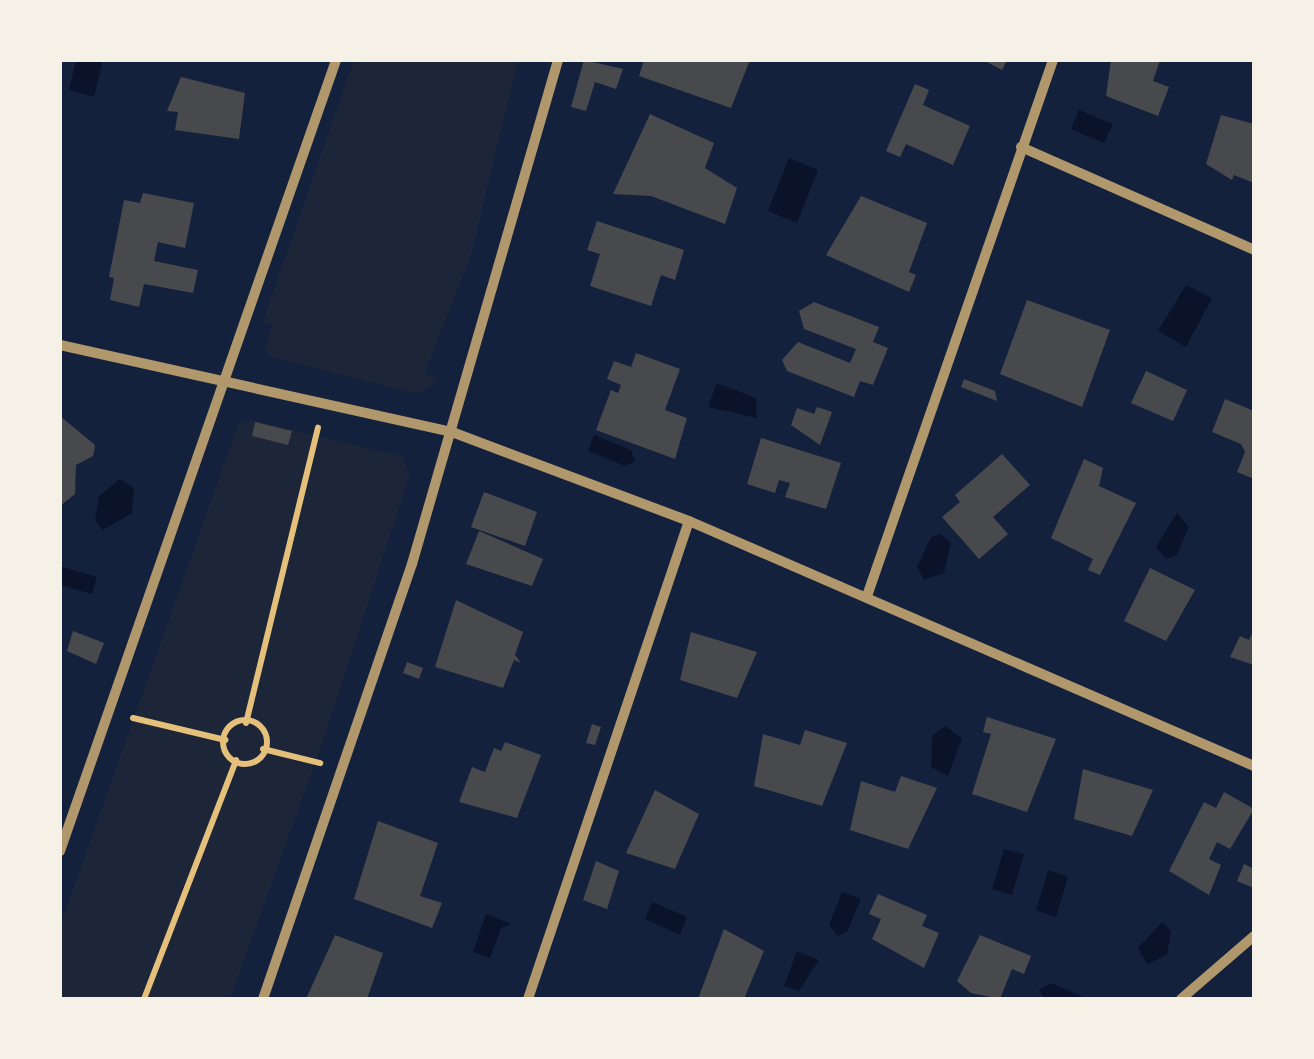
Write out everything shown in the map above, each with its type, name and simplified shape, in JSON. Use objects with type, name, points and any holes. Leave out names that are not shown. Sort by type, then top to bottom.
[{"type":"street","points":[[60,851],[336,60]]},
{"type":"street","points":[[262,999],[452,432],[558,60]]},
{"type":"street","points":[[867,596],[1053,60]]},
{"type":"street","points":[[1021,147],[1254,250]]},
{"type":"street","points":[[60,345],[225,378],[452,432],[689,521],[1254,766]]},
{"type":"street","points":[[528,999],[689,521]]},
{"type":"street","points":[[1181,999],[1254,936]]},
{"type":"path","points":[[246,723],[318,428]]},
{"type":"path","points":[[134,718],[225,740]]},
{"type":"path","points":[[231,722],[246,723],[266,728],[256,764],[222,754],[231,722]]},
{"type":"path","points":[[263,749],[320,763]]},
{"type":"path","points":[[144,999],[236,760]]},
{"type":"shaded area","points":[[76,60],[103,60],[94,97],[69,90]]},
{"type":"shaded area","points":[[354,60],[518,60],[471,255],[425,372],[438,381],[417,394],[272,357],[265,350],[272,325],[263,321]]},
{"type":"shaded area","points":[[1079,110],[1113,124],[1104,143],[1071,129]]},
{"type":"shaded area","points":[[789,158],[818,170],[797,223],[768,211]]},
{"type":"shaded area","points":[[1186,285],[1212,298],[1186,347],[1158,331]]},
{"type":"shaded area","points":[[717,383],[756,398],[757,418],[708,407]]},
{"type":"shaded area","points":[[251,420],[402,456],[410,474],[324,738],[230,999],[60,999],[60,926],[238,425]]},
{"type":"shaded area","points":[[594,435],[631,450],[635,461],[625,466],[588,451]]},
{"type":"shaded area","points":[[120,479],[134,488],[132,513],[103,530],[95,520],[99,496]]},
{"type":"shaded area","points":[[1177,513],[1189,527],[1176,556],[1166,559],[1156,547]]},
{"type":"shaded area","points":[[940,534],[951,543],[944,573],[924,580],[917,567],[931,537]]},
{"type":"shaded area","points":[[60,566],[97,577],[92,594],[60,585]]},
{"type":"shaded area","points":[[945,726],[962,738],[948,776],[931,767],[932,736]]},
{"type":"shaded area","points":[[1004,849],[1024,854],[1012,895],[992,889]]},
{"type":"shaded area","points":[[1048,870],[1068,877],[1056,917],[1036,910]]},
{"type":"shaded area","points":[[842,892],[861,899],[847,932],[838,936],[829,925]]},
{"type":"shaded area","points":[[652,902],[687,917],[680,935],[645,919]]},
{"type":"shaded area","points":[[486,914],[511,924],[501,928],[490,958],[473,952]]},
{"type":"shaded area","points":[[1162,922],[1171,931],[1167,955],[1147,964],[1138,948]]},
{"type":"shaded area","points":[[797,951],[819,960],[799,991],[784,986]]},
{"type":"shaded area","points":[[1051,983],[1088,999],[1044,999],[1039,990]]},
{"type":"building","points":[[584,60],[623,69],[616,89],[595,82],[586,111],[571,107]]},
{"type":"building","points":[[644,60],[750,60],[731,108],[639,76]]},
{"type":"building","points":[[983,60],[1007,60],[1002,70]]},
{"type":"building","points":[[1111,60],[1160,60],[1153,81],[1169,87],[1158,116],[1106,96]]},
{"type":"building","points":[[181,77],[245,93],[239,139],[175,130],[178,112],[167,111]]},
{"type":"building","points":[[915,84],[929,90],[923,105],[970,126],[953,165],[906,144],[900,157],[886,151]]},
{"type":"building","points":[[650,114],[714,143],[705,168],[737,188],[725,224],[651,196],[613,194]]},
{"type":"building","points":[[1221,115],[1254,124],[1254,183],[1234,175],[1232,180],[1206,164]]},
{"type":"building","points":[[143,193],[194,203],[185,248],[158,242],[154,261],[198,270],[193,293],[144,284],[139,307],[110,300],[114,278],[109,277],[124,200],[140,203]]},
{"type":"building","points":[[861,196],[927,223],[909,272],[916,275],[909,292],[826,255]]},
{"type":"building","points":[[597,221],[684,250],[675,280],[661,275],[651,306],[590,286],[600,254],[587,250]]},
{"type":"building","points":[[1027,300],[1110,330],[1082,407],[1000,374]]},
{"type":"building","points":[[814,302],[879,327],[873,342],[888,348],[873,385],[860,381],[854,397],[787,371],[782,360],[798,342],[850,363],[856,349],[804,329],[799,311]]},
{"type":"building","points":[[636,353],[680,369],[665,410],[687,418],[675,459],[596,430],[611,390],[618,393],[621,385],[607,379],[614,361],[631,367]]},
{"type":"building","points":[[1146,371],[1187,390],[1173,421],[1131,403]]},
{"type":"building","points":[[964,379],[995,391],[997,401],[961,387]]},
{"type":"building","points":[[1225,399],[1254,411],[1254,479],[1237,472],[1245,452],[1241,444],[1212,432]]},
{"type":"building","points":[[817,407],[832,412],[820,445],[791,425],[797,408],[814,414]]},
{"type":"building","points":[[60,416],[95,445],[93,456],[76,465],[75,494],[60,506]]},
{"type":"building","points":[[255,422],[292,431],[288,445],[252,436]]},
{"type":"building","points":[[761,438],[841,463],[826,509],[785,497],[790,483],[779,480],[775,493],[747,484]]},
{"type":"building","points":[[1002,454],[1030,485],[993,517],[1008,534],[979,559],[942,517],[960,502],[955,495]]},
{"type":"building","points":[[1084,459],[1103,468],[1099,486],[1136,503],[1100,575],[1088,570],[1093,559],[1051,538]]},
{"type":"building","points":[[484,492],[537,512],[525,546],[471,527]]},
{"type":"building","points":[[479,531],[543,559],[532,586],[466,564]]},
{"type":"building","points":[[1150,568],[1195,590],[1166,641],[1124,621]]},
{"type":"building","points":[[456,600],[523,632],[515,655],[521,663],[514,660],[503,688],[435,667]]},
{"type":"building","points":[[1254,629],[1254,665],[1230,657],[1240,636],[1249,640]]},
{"type":"building","points":[[73,631],[104,643],[96,664],[67,651]]},
{"type":"building","points":[[691,632],[757,652],[737,698],[680,680]]},
{"type":"building","points":[[407,662],[423,668],[419,679],[403,673]]},
{"type":"building","points":[[987,717],[1056,739],[1027,812],[972,794],[991,734],[983,732]]},
{"type":"building","points":[[592,724],[601,727],[595,745],[586,743]]},
{"type":"building","points":[[805,730],[847,743],[822,806],[754,786],[763,734],[800,745]]},
{"type":"building","points":[[505,742],[541,755],[517,818],[459,802],[472,767],[485,772],[494,748],[501,751]]},
{"type":"building","points":[[1083,769],[1153,790],[1132,836],[1074,819]]},
{"type":"building","points":[[901,776],[937,788],[908,849],[850,830],[861,781],[895,792]]},
{"type":"building","points":[[655,790],[699,814],[675,869],[626,853]]},
{"type":"building","points":[[1224,792],[1254,809],[1230,849],[1217,842],[1209,859],[1221,865],[1209,895],[1169,871],[1204,802],[1216,808]]},
{"type":"building","points":[[378,821],[438,843],[420,896],[442,903],[432,928],[354,899]]},
{"type":"building","points":[[596,861],[619,871],[607,909],[583,900]]},
{"type":"building","points":[[1244,864],[1254,869],[1254,888],[1237,881]]},
{"type":"building","points":[[878,894],[927,915],[922,926],[939,933],[924,968],[872,939],[881,919],[869,914]]},
{"type":"building","points":[[724,929],[764,951],[744,999],[698,999]]},
{"type":"building","points":[[335,935],[383,953],[367,999],[306,999]]},
{"type":"building","points":[[980,935],[1031,956],[1024,974],[1012,969],[1000,999],[971,993],[957,981]]}]
